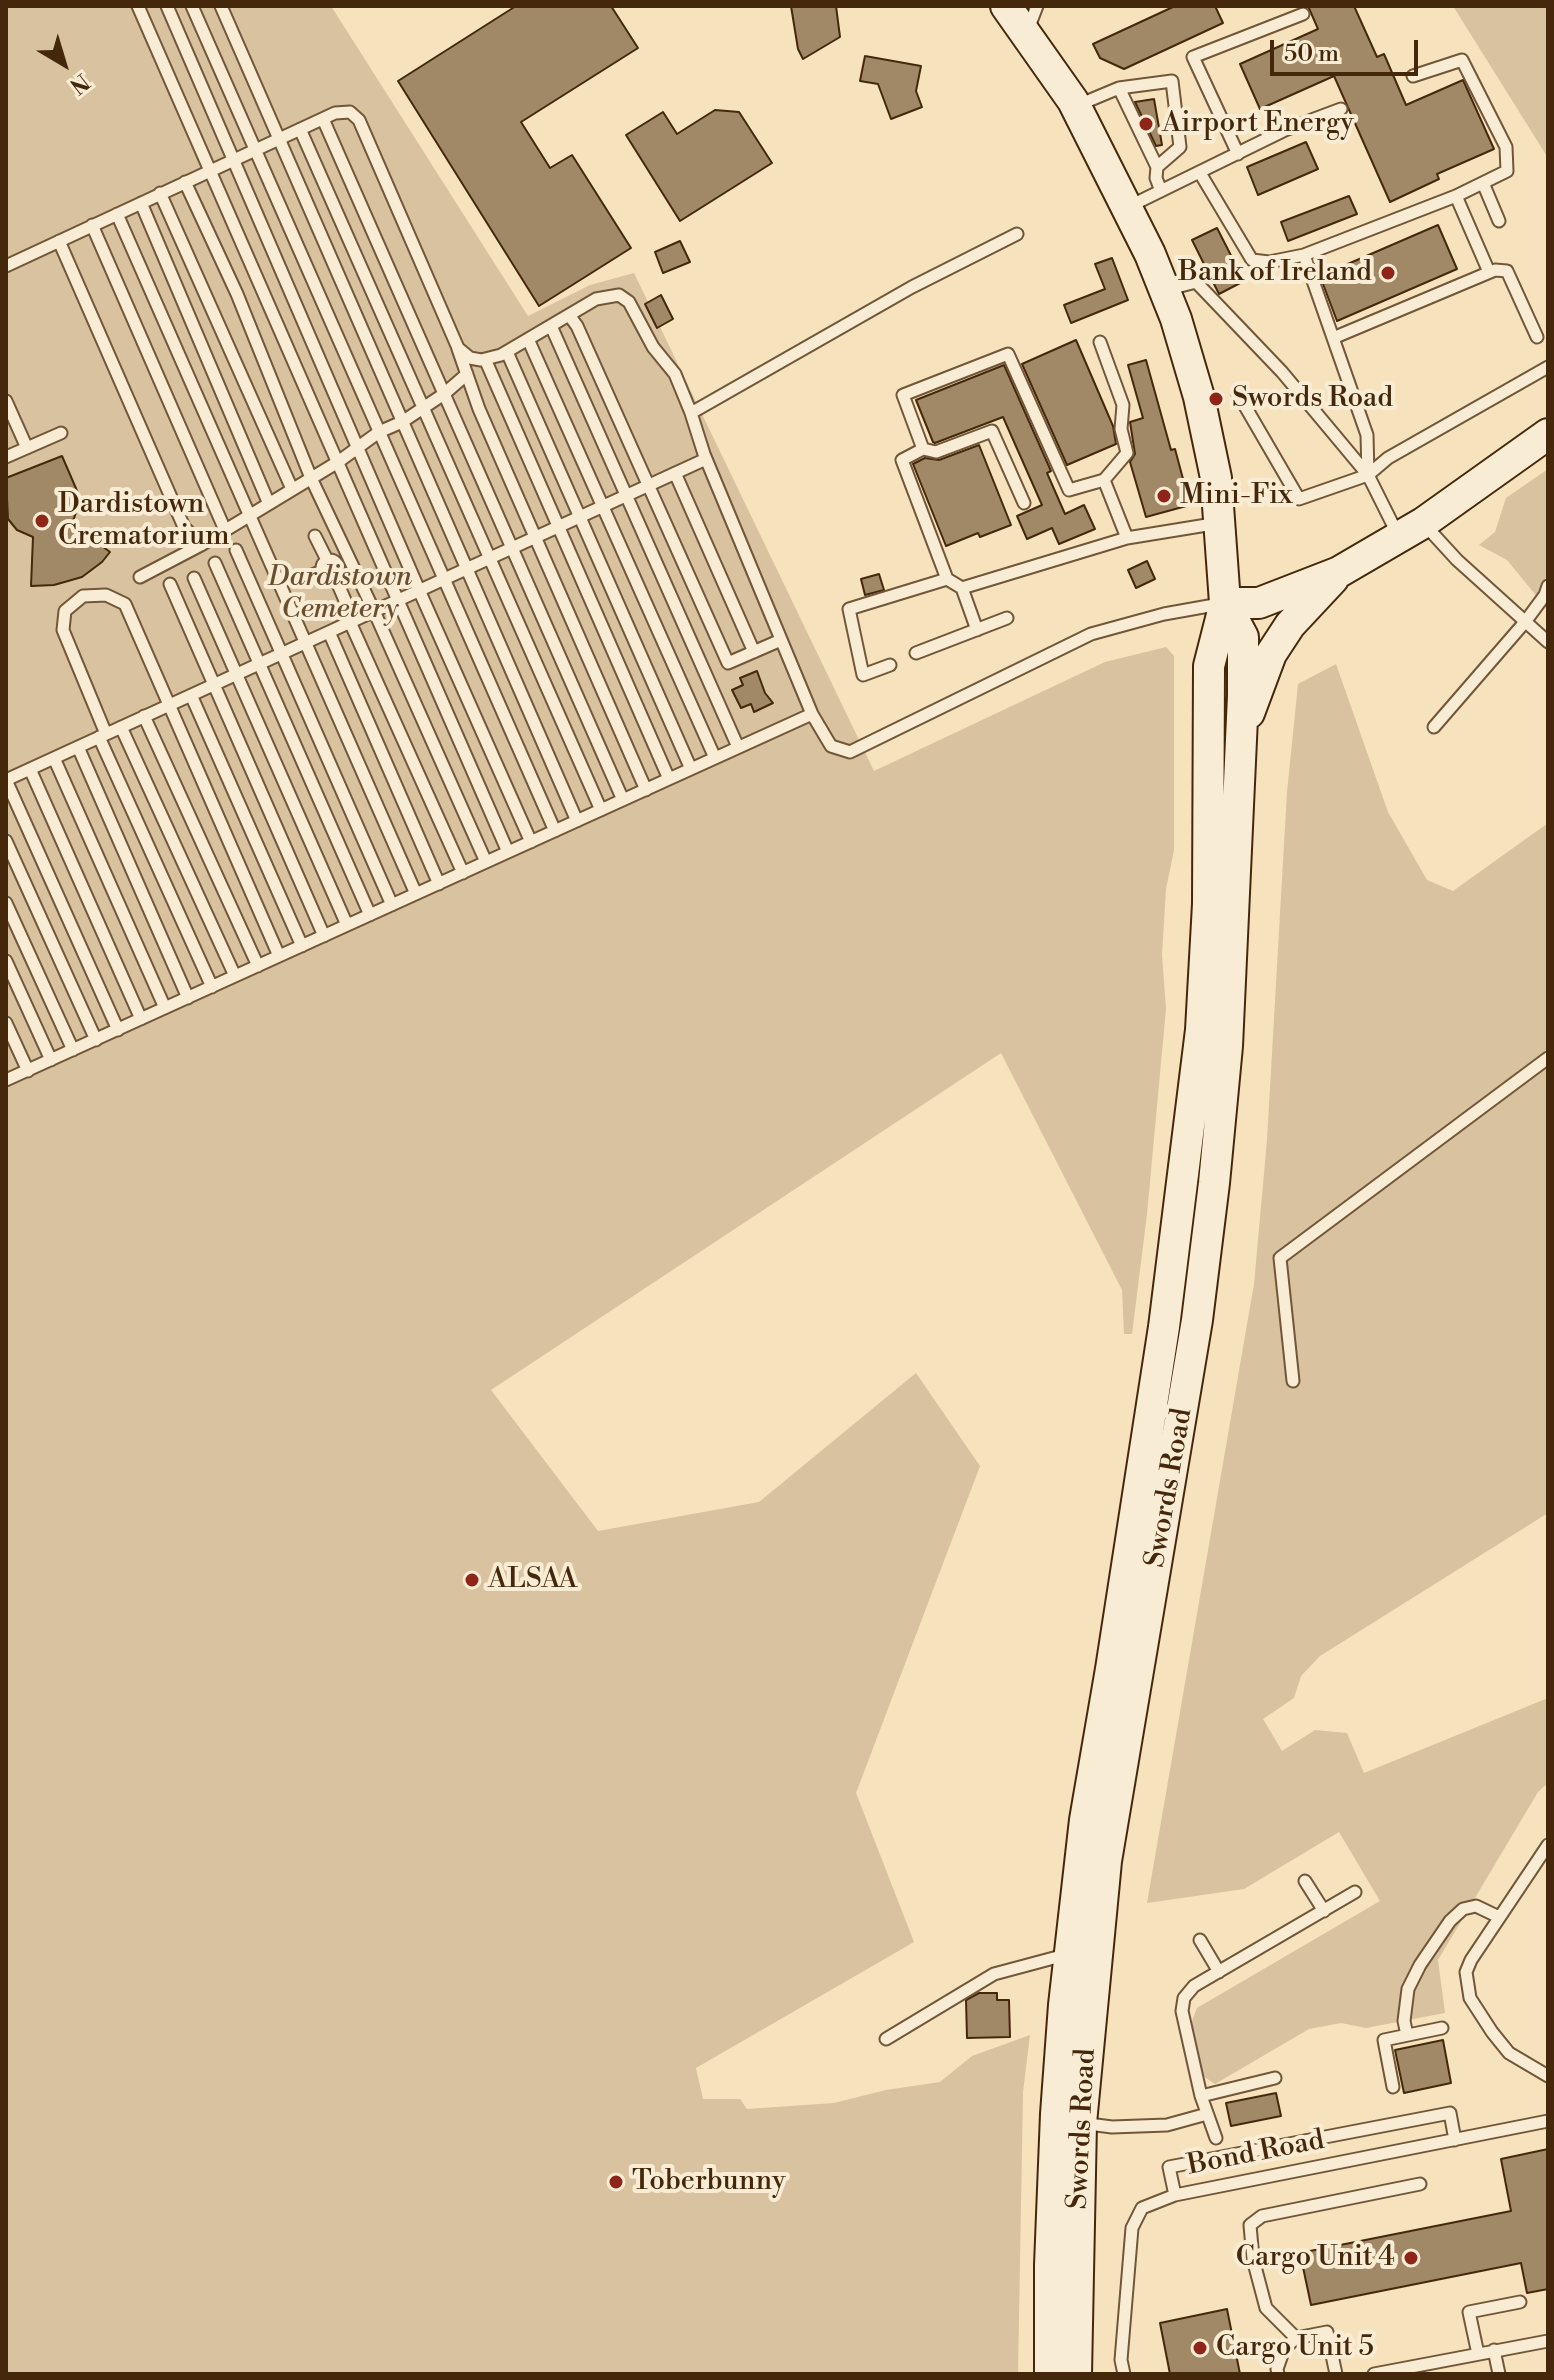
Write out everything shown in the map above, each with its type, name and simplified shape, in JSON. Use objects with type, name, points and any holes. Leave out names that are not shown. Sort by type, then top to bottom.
[{"type":"main road","name":"Swords Road","points":[[1006,6],[1032,19],[1128,207],[1176,319],[1199,397],[1216,478],[1225,603],[1209,666],[1208,904],[1200,1046],[1164,1327],[1085,1820],[1070,1954],[1056,2114],[1050,2265],[1050,2374]]},
{"type":"main road","points":[[1225,603],[1259,603],[1339,572],[1410,529],[1548,434]]},
{"type":"main road","points":[[1225,603],[1256,583],[1410,529]]},
{"type":"main road","points":[[1241,733],[1271,654],[1290,625],[1339,572]]},
{"type":"main road","name":"Swords Road","points":[[1076,2374],[1081,2123],[1106,1861],[1184,1401],[1214,1183],[1227,1046],[1243,637],[1225,603]]},
{"type":"lane","points":[[138,6],[508,852]]},
{"type":"lane","points":[[167,6],[531,842]]},
{"type":"lane","points":[[192,6],[555,831]]},
{"type":"lane","points":[[221,6],[577,821]]},
{"type":"lane","points":[[1238,154],[1193,57],[1303,14]]},
{"type":"lane","points":[[1200,173],[1252,260],[1269,262],[1304,255],[1456,196],[1507,171],[1506,147],[1462,60],[1413,76]]},
{"type":"lane","points":[[1075,106],[1119,88],[1172,81],[1180,147],[1157,167]]},
{"type":"lane","points":[[1119,88],[1157,167],[1156,178],[1161,191]]},
{"type":"lane","points":[[1128,207],[1285,130],[1341,109]]},
{"type":"lane","points":[[6,266],[335,113],[350,112],[359,120],[457,345],[479,409],[646,790]]},
{"type":"lane","points":[[323,119],[623,800]]},
{"type":"lane","points":[[300,129],[601,810]]},
{"type":"lane","points":[[185,182],[243,308],[311,478],[486,862]]},
{"type":"lane","points":[[1483,183],[1499,221]]},
{"type":"lane","points":[[160,193],[292,489]]},
{"type":"lane","points":[[1456,196],[1489,272]]},
{"type":"lane","points":[[141,203],[269,504]]},
{"type":"lane","points":[[117,214],[416,894]]},
{"type":"lane","points":[[92,225],[225,530]]},
{"type":"lane","points":[[691,413],[912,287],[1017,234]]},
{"type":"lane","points":[[59,241],[184,527],[201,545]]},
{"type":"lane","points":[[1304,255],[1367,435],[1368,475]]},
{"type":"lane","points":[[1333,338],[1489,272],[1507,271],[1537,337]]},
{"type":"lane","points":[[1165,290],[1196,282],[1282,372],[1410,529],[1457,560],[1548,642]]},
{"type":"lane","points":[[457,345],[470,358],[485,359],[507,352],[596,299],[619,295],[629,302],[653,347],[675,374],[706,459],[812,714],[831,746],[850,752],[1091,634],[1164,614],[1225,603]]},
{"type":"lane","points":[[569,315],[577,326],[650,485],[728,663],[781,640]]},
{"type":"lane","points":[[551,326],[738,747]]},
{"type":"lane","points":[[528,339],[715,758]]},
{"type":"lane","points":[[923,449],[903,395],[1008,354],[1069,490],[1104,480],[1127,453],[1121,429],[1123,405],[1100,342]]},
{"type":"lane","points":[[507,352],[691,769]]},
{"type":"lane","points":[[485,359],[669,779]]},
{"type":"lane","points":[[1238,394],[1299,499],[1368,475],[1388,458],[1548,367]]},
{"type":"lane","points":[[140,577],[201,545],[338,462],[379,432],[402,422],[444,394],[467,374]]},
{"type":"lane","points":[[6,401],[27,448]]},
{"type":"lane","points":[[977,630],[962,588],[947,579],[902,460],[923,449],[936,452],[992,431],[1024,503]]},
{"type":"lane","points":[[6,457],[61,433]]},
{"type":"lane","points":[[118,1030],[6,780],[706,459]]},
{"type":"lane","points":[[675,473],[754,652]]},
{"type":"lane","points":[[1104,480],[1127,538]]},
{"type":"lane","points":[[962,588],[1127,538],[1219,523]]},
{"type":"lane","points":[[315,536],[326,569],[463,873]]},
{"type":"lane","points":[[236,550],[392,905]]},
{"type":"lane","points":[[326,569],[349,558]]},
{"type":"lane","points":[[215,563],[370,915]]},
{"type":"lane","points":[[194,578],[347,925]]},
{"type":"lane","points":[[890,665],[863,675],[849,609],[947,579]]},
{"type":"lane","points":[[170,584],[324,936]]},
{"type":"lane","points":[[1434,727],[1525,622],[1548,586]]},
{"type":"lane","points":[[212,987],[103,735],[63,630],[65,611],[83,596],[106,595],[125,604],[167,706],[279,956]]},
{"type":"lane","points":[[916,653],[1007,618]]},
{"type":"lane","points":[[329,632],[439,884]]},
{"type":"lane","points":[[191,695],[302,946]]},
{"type":"lane","points":[[6,1080],[812,714]]},
{"type":"lane","points":[[144,716],[258,966]]},
{"type":"lane","points":[[121,727],[235,976]]},
{"type":"lane","points":[[78,747],[188,998]]},
{"type":"lane","points":[[54,758],[165,1008]]},
{"type":"lane","points":[[30,769],[141,1019]]},
{"type":"lane","points":[[6,841],[96,1040]]},
{"type":"lane","points":[[6,903],[73,1050]]},
{"type":"lane","points":[[6,961],[51,1060]]},
{"type":"lane","points":[[6,1023],[28,1071]]},
{"type":"lane","points":[[1293,1381],[1280,1258],[1548,1058]]},
{"type":"lane","points":[[1548,1845],[1466,1972],[1470,1998],[1478,2015],[1509,2053],[1548,2076]]},
{"type":"lane","points":[[1305,1881],[1324,1911]]},
{"type":"lane","points":[[1216,2138],[1201,2096],[1182,2004],[1184,1998],[1194,1986],[1355,1892]]},
{"type":"lane","points":[[1407,2035],[1404,2021],[1408,1989],[1420,1965],[1450,1921],[1463,1909],[1476,1906],[1499,1917]]},
{"type":"lane","points":[[1200,1940],[1219,1972]]},
{"type":"lane","points":[[886,2039],[994,1974],[1070,1954]]},
{"type":"lane","points":[[1393,2087],[1384,2040],[1442,2028]]},
{"type":"lane","points":[[1201,2096],[1275,2078]]},
{"type":"lane","points":[[1175,2195],[1169,2167],[1450,2113],[1455,2140]]},
{"type":"lane","points":[[1081,2123],[1112,2127],[1167,2125],[1207,2114]]},
{"type":"lane","name":"Bond Road","points":[[1124,2374],[1121,2360],[1132,2228],[1142,2208],[1175,2195],[1548,2121]]},
{"type":"lane","points":[[1296,2338],[1266,2308],[1253,2259],[1250,2225],[1262,2216],[1420,2184]]},
{"type":"lane","points":[[1478,2354],[1469,2312],[1520,2302]]},
{"type":"lane","points":[[1278,2374],[1284,2349],[1296,2338],[1327,2332],[1336,2374]]},
{"type":"lane","points":[[1374,2374],[1548,2341]]},
{"type":"lane","points":[[1494,2350],[1499,2374]]},
{"type":"green space","name":"ALSAA","points":[[6,6],[331,6],[528,316],[590,285],[634,273],[874,771],[1105,662],[1166,647],[1174,656],[1174,850],[1166,889],[1162,955],[1166,1009],[1147,1214],[1132,1334],[1124,1334],[1122,1290],[1001,1053],[491,1390],[598,1531],[759,1502],[916,1373],[980,1466],[856,1793],[914,1942],[696,2068],[703,2099],[740,2099],[747,2109],[834,2103],[886,2090],[940,2082],[972,2056],[1030,2035],[1023,2092],[1018,2374],[6,2374]]},
{"type":"green space","points":[[1453,6],[1548,6],[1548,158]]},
{"type":"green space","points":[[1548,469],[1548,610],[1507,560],[1479,545],[1495,532],[1506,498]]},
{"type":"green space","points":[[1336,664],[1388,812],[1427,880],[1453,891],[1548,823],[1548,1513],[1320,1656],[1301,1676],[1294,1698],[1263,1719],[1282,1751],[1315,1730],[1347,1733],[1364,1773],[1548,1698],[1548,1783],[1538,1792],[1438,1960],[1445,2013],[1366,2028],[1341,2023],[1309,2029],[1215,2084],[1203,2076],[1190,2026],[1197,2008],[1380,1901],[1339,1832],[1244,1889],[1147,1903],[1254,1284],[1267,1140],[1287,792],[1298,684]]},
{"type":"building","points":[[516,6],[611,6],[638,48],[521,122],[550,168],[572,155],[631,248],[539,306],[398,81]]},
{"type":"building","points":[[791,6],[836,6],[840,37],[803,59],[798,49]]},
{"type":"building","points":[[1175,6],[1215,6],[1223,23],[1124,69],[1100,58],[1093,44]]},
{"type":"building","points":[[1308,6],[1354,6],[1377,57],[1384,54],[1406,105],[1463,80],[1494,149],[1437,174],[1439,179],[1390,202],[1334,76],[1260,109],[1240,64],[1318,29]]},
{"type":"building","points":[[865,56],[921,66],[916,91],[922,107],[891,119],[878,84],[860,81]]},
{"type":"building","points":[[1154,99],[1162,145],[1156,146],[1135,102]]},
{"type":"building","points":[[715,110],[739,112],[772,163],[680,221],[626,135],[663,112],[677,134]]},
{"type":"building","points":[[1306,142],[1318,169],[1258,195],[1247,167]]},
{"type":"building","points":[[1349,196],[1357,214],[1288,241],[1281,222]]},
{"type":"building","name":"Bank of Ireland","points":[[1438,225],[1457,269],[1337,321],[1320,276]]},
{"type":"building","points":[[1217,228],[1244,281],[1219,294],[1192,240]]},
{"type":"building","points":[[680,241],[690,262],[663,273],[655,252]]},
{"type":"building","points":[[1112,258],[1128,300],[1071,323],[1064,305],[1105,289],[1095,264]]},
{"type":"building","points":[[661,295],[673,319],[657,328],[645,304]]},
{"type":"building","points":[[1076,340],[1113,426],[1116,444],[1067,465],[1022,364]]},
{"type":"building","points":[[1146,360],[1190,505],[1146,517],[1130,462],[1135,454],[1130,422],[1143,418],[1128,365]]},
{"type":"building","points":[[1004,365],[1051,471],[1047,473],[1065,514],[1084,505],[1095,529],[1059,544],[1052,528],[1027,539],[1017,516],[1042,505],[1003,417],[933,442],[916,400]]},
{"type":"building","points":[[979,445],[1011,525],[980,537],[978,533],[946,546],[913,464],[925,458],[939,460]]},
{"type":"building","name":"Dardistown Crematorium","points":[[62,456],[78,493],[79,504],[72,524],[110,552],[82,577],[54,585],[31,586],[33,537],[17,530],[8,519],[6,478]]},
{"type":"building","points":[[1147,561],[1155,579],[1136,588],[1128,570]]},
{"type":"building","points":[[879,574],[884,590],[865,595],[861,579]]},
{"type":"building","points":[[757,671],[765,693],[773,703],[754,712],[751,704],[741,708],[732,690],[743,685],[740,678]]},
{"type":"building","points":[[979,1993],[997,1993],[997,2000],[1009,2000],[1010,2037],[967,2038],[966,2000]]},
{"type":"building","points":[[1443,2040],[1451,2083],[1404,2093],[1395,2050]]},
{"type":"building","points":[[1276,2093],[1281,2116],[1231,2126],[1226,2103]]},
{"type":"building","name":"Cargo Unit 4","points":[[1548,2149],[1548,2289],[1527,2293],[1521,2263],[1311,2305],[1300,2253],[1511,2211],[1501,2159]]},
{"type":"building","name":"Cargo Unit 5","points":[[1227,2309],[1240,2374],[1170,2374],[1160,2323]]},
{"type":"place","name":"Airport Energy","points":[[1146,124]]},
{"type":"place","name":"Bank of Ireland","points":[[1388,273]]},
{"type":"place","name":"Swords Road","points":[[1216,399]]},
{"type":"place","name":"Mini-Fix","points":[[1164,496]]},
{"type":"place","name":"Dardistown Crematorium","points":[[42,521]]},
{"type":"place","name":"ALSAA","points":[[472,1580]]},
{"type":"place","name":"Toberbunny","points":[[616,2182]]},
{"type":"place","name":"Cargo Unit 4","points":[[1411,2258]]},
{"type":"place","name":"Cargo Unit 5","points":[[1200,2348]]},
{"type":"park label","name":"Dardistown Cemetery","points":[[340,594]]}]
